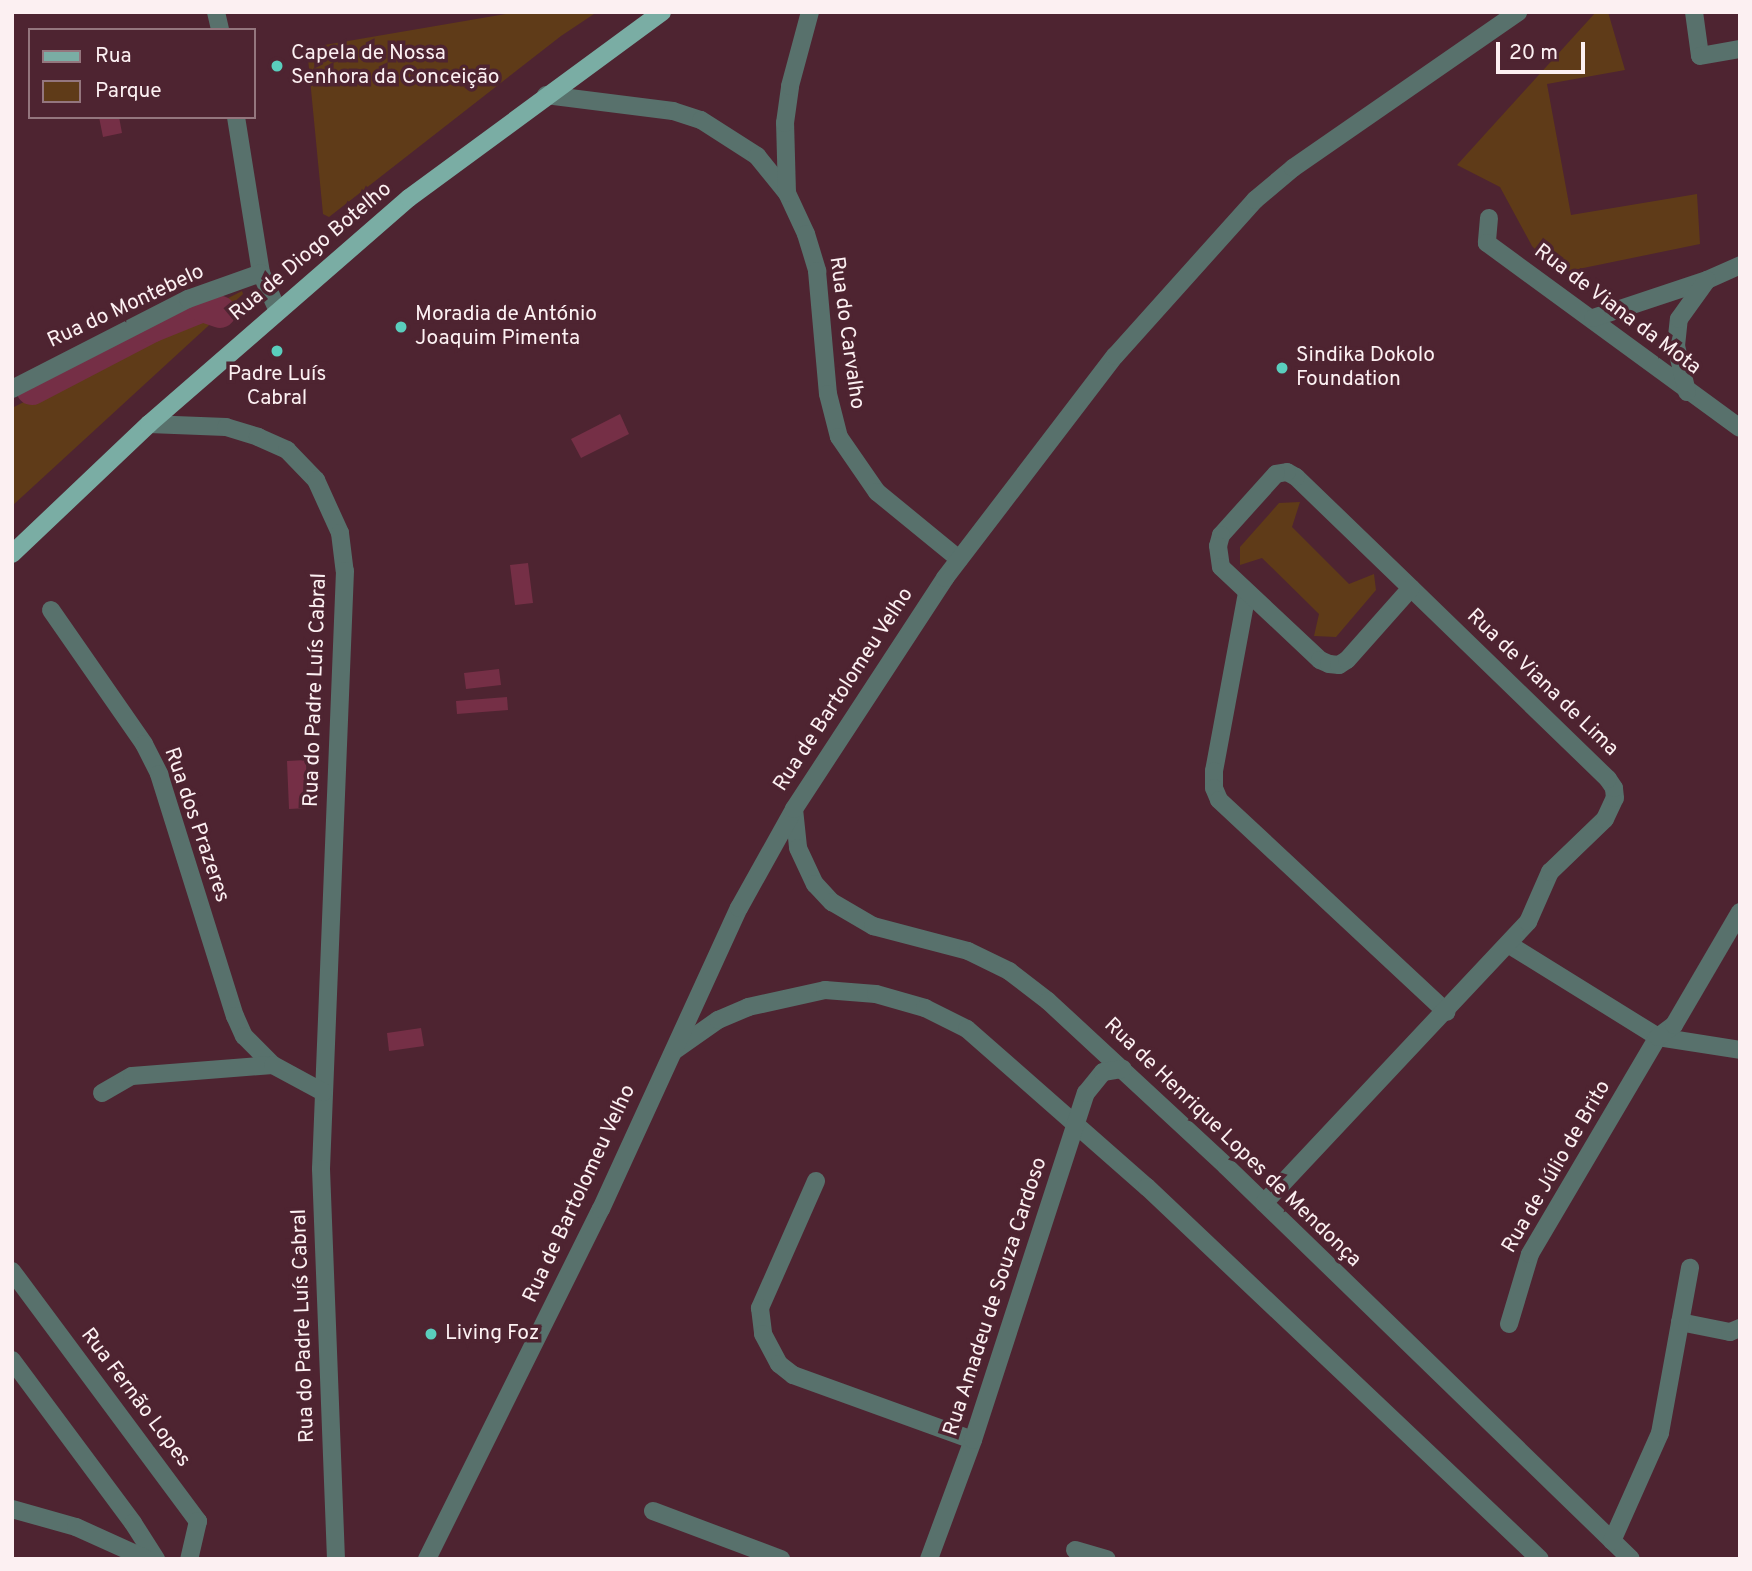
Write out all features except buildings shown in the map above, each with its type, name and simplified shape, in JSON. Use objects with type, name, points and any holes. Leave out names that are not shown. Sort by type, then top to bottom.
[{"type":"main road","name":"Rua de Diogo Botelho","points":[[12,554],[149,424],[409,198],[662,12]]},
{"type":"street","name":"Rua do Carvalho","points":[[787,193],[785,123],[789,86],[810,12]]},
{"type":"street","name":"Rua de Bartolomeu Velho","points":[[427,1559],[601,1209],[739,908],[794,809],[960,559],[1115,356],[1255,200],[1293,168],[1518,12]]},
{"type":"street","points":[[1694,12],[1700,56],[1740,49]]},
{"type":"street","name":"Rua do Carvalho","points":[[546,95],[673,111],[701,120],[757,156],[787,193],[806,234],[817,271],[824,370],[839,437],[877,492],[960,559]]},
{"type":"street","points":[[236,119],[261,272],[277,310]]},
{"type":"street","name":"Rua de Viana da Mota","points":[[1489,218],[1487,243],[1740,428]]},
{"type":"street","points":[[1593,318],[1707,280],[1740,265]]},
{"type":"street","name":"Rua do Montebelo","points":[[12,389],[188,299],[261,272]]},
{"type":"street","points":[[1688,392],[1676,346],[1679,319],[1707,280]]},
{"type":"street","name":"Rua do Padre Luís Cabral","points":[[149,424],[226,428],[258,437],[287,450],[316,480],[340,533],[345,571],[321,1169],[336,1559]]},
{"type":"street","name":"Rua de Viana de Lima","points":[[1264,1203],[1528,922],[1550,872],[1611,810],[1614,788],[1411,588],[1296,477],[1287,472],[1276,474],[1221,536],[1218,558],[1221,567],[1320,660],[1339,665],[1347,660],[1411,588]]},
{"type":"street","points":[[1247,593],[1214,771],[1214,788],[1219,800],[1446,1012]]},
{"type":"street","name":"Rua dos Prazeres","points":[[51,610],[144,744],[159,774],[234,1016],[244,1036],[273,1065]]},
{"type":"street","name":"Rua de Henrique Lopes de Mendonça","points":[[794,809],[798,848],[815,884],[832,902],[873,926],[968,951],[1009,971],[1048,1001],[1264,1203],[1631,1559]]},
{"type":"street","name":"Rua de Júlio de Brito","points":[[1509,1324],[1530,1254],[1658,1037],[1674,1025],[1740,912]]},
{"type":"street","points":[[1508,944],[1658,1037],[1740,1050]]},
{"type":"street","points":[[669,1056],[718,1020],[757,1004],[825,990],[876,994],[925,1008],[967,1029],[1077,1124],[1540,1559]]},
{"type":"street","points":[[102,1093],[132,1076],[273,1065],[323,1092]]},
{"type":"street","name":"Rua Amadeu de Souza Cardoso","points":[[929,1559],[973,1440],[1086,1093],[1103,1072],[1123,1069]]},
{"type":"street","points":[[816,1181],[760,1308],[764,1334],[779,1364],[793,1375],[973,1440]]},
{"type":"street","points":[[1612,1541],[1660,1433],[1690,1268]]},
{"type":"street","name":"Rua Fernão Lopes","points":[[12,1271],[198,1521],[189,1559]]},
{"type":"street","points":[[1680,1322],[1730,1332],[1740,1328]]},
{"type":"street","points":[[12,1360],[133,1522],[156,1559]]},
{"type":"street","points":[[12,1509],[76,1527],[147,1559]]},
{"type":"street","points":[[653,1511],[781,1559]]},
{"type":"street","points":[[1075,1550],[1107,1559]]},
{"type":"green space","points":[[517,12],[597,12],[561,36],[329,217],[323,214],[307,48]]},
{"type":"green space","points":[[1596,12],[1608,12],[1625,70],[1547,84],[1571,215],[1697,194],[1700,244],[1559,273],[1532,246],[1500,187],[1457,165]]},
{"type":"green space","points":[[242,291],[243,294],[12,506],[12,408]]},
{"type":"green space","points":[[1300,502],[1292,527],[1349,584],[1374,574],[1376,590],[1336,637],[1314,636],[1319,614],[1262,558],[1240,565],[1240,547],[1279,503]]},
{"type":"shaded area","points":[[99,119],[119,119],[122,133],[103,137]]},
{"type":"shaded area","points":[[620,414],[629,434],[581,458],[571,439]]},
{"type":"shaded area","points":[[528,563],[533,603],[515,605],[510,565]]},
{"type":"shaded area","points":[[499,669],[501,685],[466,689],[464,673]]},
{"type":"shaded area","points":[[507,697],[508,710],[457,714],[456,701]]},
{"type":"shaded area","points":[[306,760],[307,808],[289,809],[287,761]]},
{"type":"shaded area","points":[[421,1028],[424,1046],[389,1051],[387,1033]]},
{"type":"waterway","points":[[32,389],[151,327],[203,306],[220,312]]},
{"type":"place","name":"Capela de Nossa Senhora da Conceição","points":[[277,66]]},
{"type":"place","name":"Moradia de António Joaquim Pimenta","points":[[401,327]]},
{"type":"place","name":"Padre Luís Cabral","points":[[277,351]]},
{"type":"place","name":"Sindika Dokolo Foundation","points":[[1282,368]]},
{"type":"place","name":"Living Foz","points":[[431,1334]]}]
